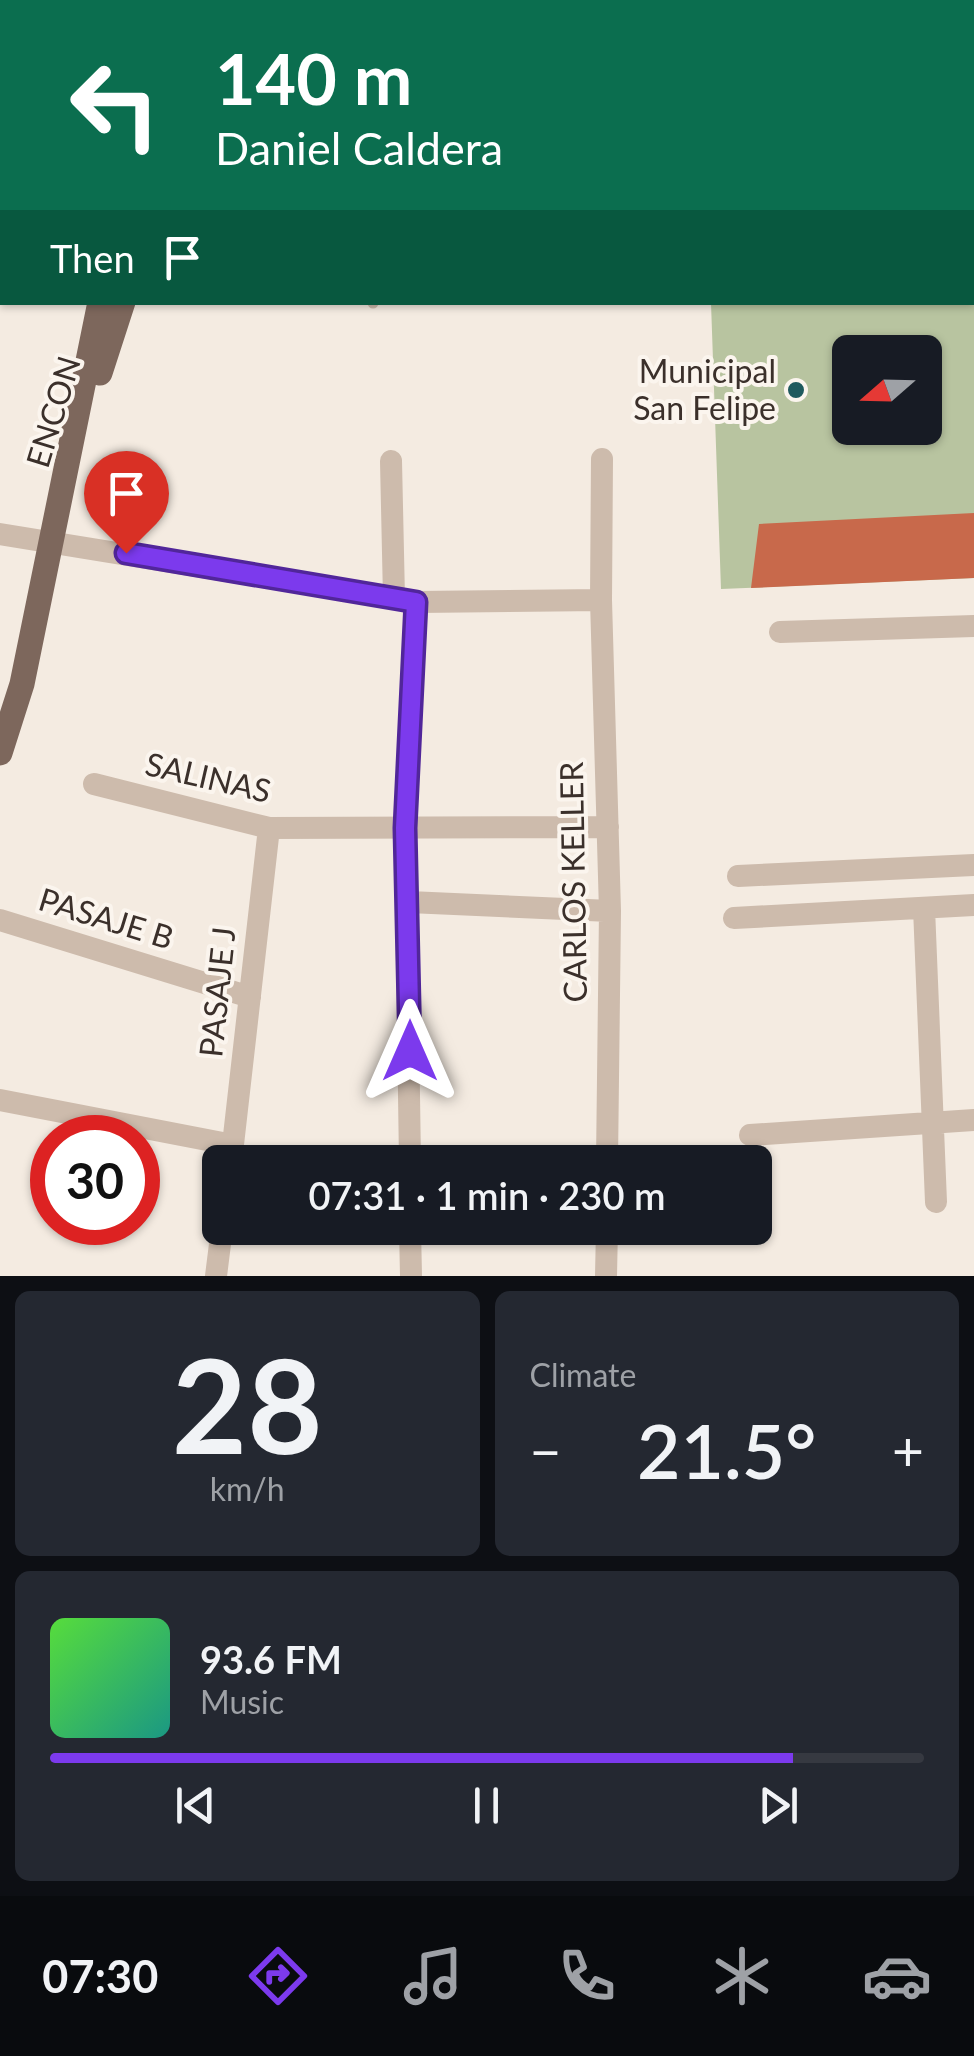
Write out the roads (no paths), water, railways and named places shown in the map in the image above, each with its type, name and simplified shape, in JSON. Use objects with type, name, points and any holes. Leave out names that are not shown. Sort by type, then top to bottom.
[{"type":"main road","name":"ENCON","points":[[49,540],[99,305]]},
{"type":"main road","name":"ENCON","points":[[0,754],[11,683],[49,540],[122,305]]},
{"type":"street","name":"CARLOS KELLER","points":[[602,459],[601,600],[610,911],[607,1145]]},
{"type":"street","points":[[390,461],[405,600],[410,1145]]},
{"type":"street","points":[[0,534],[405,600],[601,600]]},
{"type":"street","points":[[780,632],[974,626]]},
{"type":"street","name":"SALINAS","points":[[94,784],[269,828],[608,827]]},
{"type":"street","name":"PASAJE J","points":[[233,1145],[269,828]]},
{"type":"street","points":[[738,876],[974,864]]},
{"type":"street","points":[[409,902],[610,911]]},
{"type":"street","points":[[734,918],[974,905]]},
{"type":"street","points":[[924,908],[936,1202]]},
{"type":"street","name":"PASAJE B","points":[[0,920],[250,997]]},
{"type":"street","points":[[0,1100],[202,1147]]},
{"type":"street","points":[[750,1135],[974,1120]]},
{"type":"street","points":[[216,1276],[220,1245]]},
{"type":"street","points":[[410,1245],[410,1276]]},
{"type":"street","points":[[606,1245],[606,1276]]},
{"type":"place","name":"Municipal San Felipe","points":[[796,390]]}]
